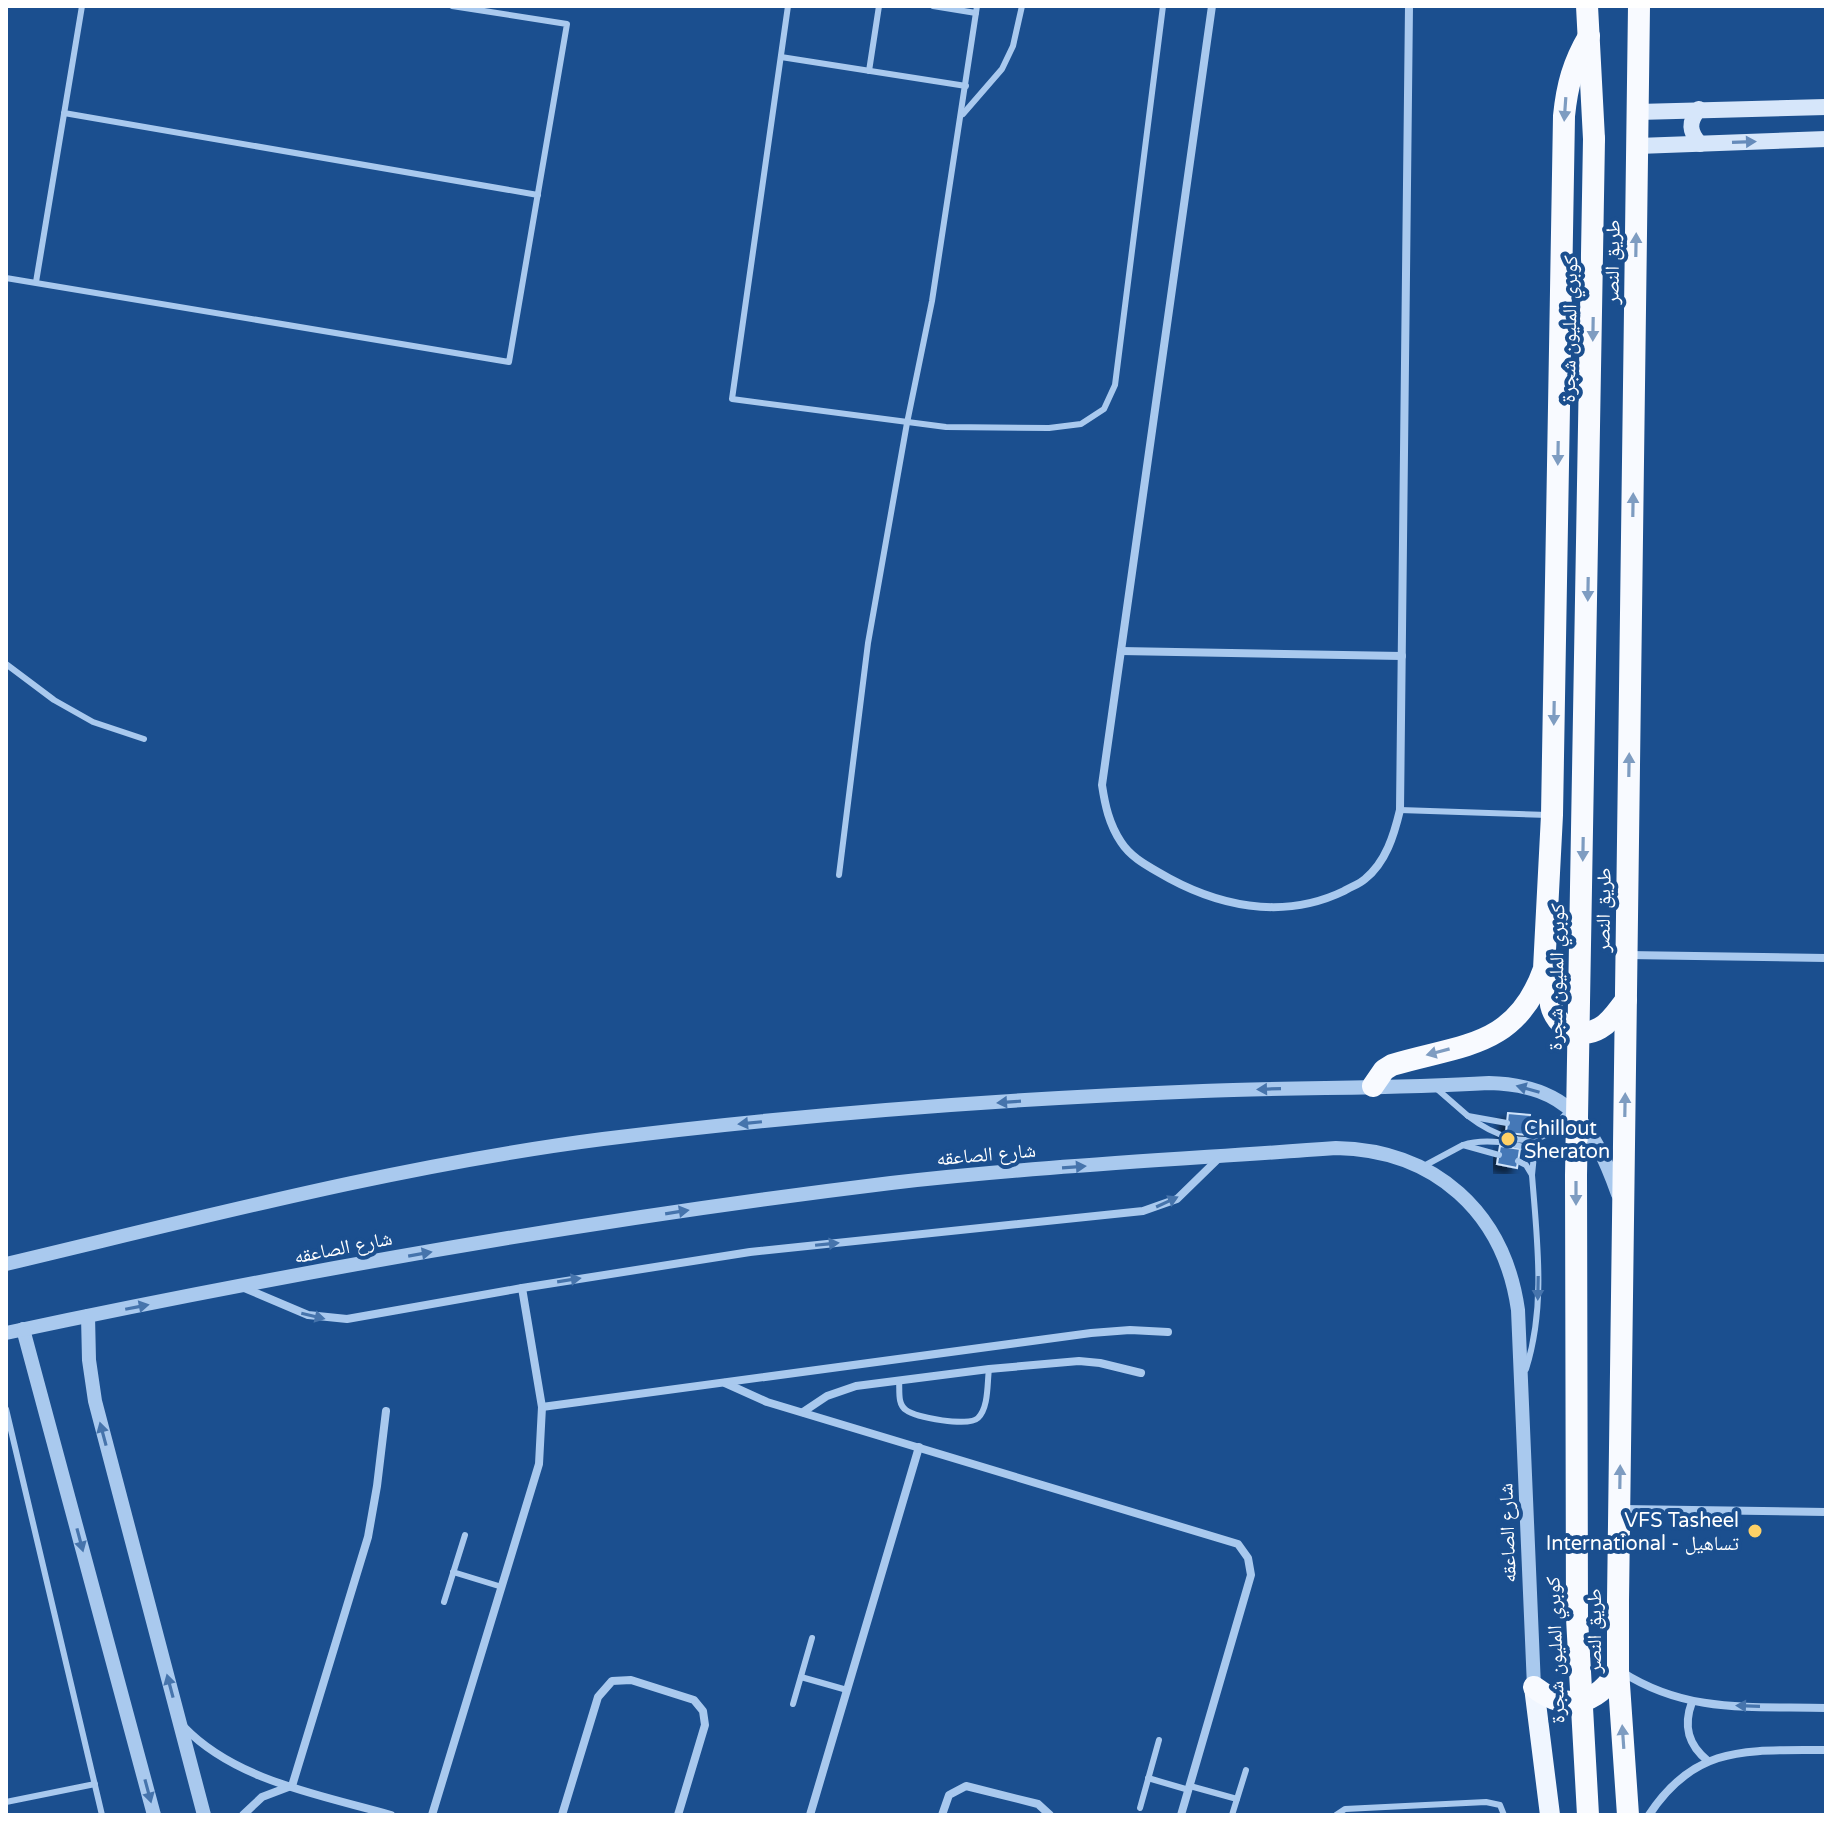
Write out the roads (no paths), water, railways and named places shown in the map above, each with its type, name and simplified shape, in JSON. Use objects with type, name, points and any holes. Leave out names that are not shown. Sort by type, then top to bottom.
[{"type":"highway","points":[[1373,1086],[1384,1070],[1392,1065],[1480,1042],[1498,1033],[1513,1021],[1537,990],[1544,969],[1552,815],[1564,116],[1566,88],[1574,61],[1589,36],[1587,6]]},
{"type":"highway","name":"طريق النصر","points":[[1628,1815],[1618,1670],[1639,6]]},
{"type":"highway","name":"كوبري المليون شجرة","points":[[1588,1815],[1577,1618],[1576,1175],[1594,139],[1589,36]]},
{"type":"highway","points":[[1547,946],[1552,969],[1552,1007],[1565,1027],[1580,1033],[1597,1030],[1626,1000]]},
{"type":"highway","points":[[1534,1687],[1545,1696],[1559,1701],[1587,1700],[1610,1683],[1618,1670]]},
{"type":"main road","points":[[1638,112],[1826,107]]},
{"type":"main road","points":[[1699,109],[1692,117],[1690,127],[1700,144]]},
{"type":"main road","points":[[1638,146],[1826,139]]},
{"type":"main road","points":[[1534,1687],[1550,1815]]},
{"type":"street","points":[[1212,6],[1102,785],[1107,816],[1121,842],[1136,859],[1173,881],[1215,898],[1246,905],[1284,908],[1322,901],[1365,880],[1382,859],[1394,836],[1400,810],[1409,6]]},
{"type":"street","points":[[1121,651],[1402,656]]},
{"type":"street","points":[[1626,955],[1826,958]]},
{"type":"street","points":[[6,1264],[370,1178],[602,1139],[936,1107],[1172,1093],[1373,1086],[1518,1085],[1545,1094],[1570,1109],[1591,1131],[1624,1209]]},
{"type":"street","name":"شارع الصاعقه","points":[[6,1333],[528,1235],[762,1200],[996,1172],[1354,1149],[1389,1154],[1422,1167],[1470,1203],[1483,1218],[1503,1252],[1515,1290],[1534,1687]]},
{"type":"street","points":[[241,1287],[297,1312],[332,1319],[360,1318],[522,1288],[750,1252],[1143,1211],[1177,1199],[1221,1156]]},
{"type":"street","points":[[432,1815],[539,1464],[542,1407],[522,1288]]},
{"type":"street","points":[[88,1316],[89,1360],[95,1401],[204,1815]]},
{"type":"street","points":[[23,1329],[154,1815]]},
{"type":"street","points":[[542,1407],[1091,1333],[1168,1332]]},
{"type":"street","points":[[803,1412],[840,1390],[856,1386],[989,1369],[1079,1361],[1141,1373]]},
{"type":"street","points":[[725,1383],[753,1397],[1230,1540],[1244,1550],[1251,1566],[1251,1575],[1181,1815]]},
{"type":"street","points":[[292,1786],[368,1537],[386,1411]]},
{"type":"street","points":[[810,1815],[919,1447]]},
{"type":"street","points":[[1619,1509],[1826,1512]]},
{"type":"street","points":[[1618,1670],[1658,1692],[1692,1702],[1826,1708]]},
{"type":"street","points":[[562,1815],[598,1697],[606,1685],[625,1679],[689,1697],[703,1711],[705,1725],[678,1815]]},
{"type":"street","points":[[1692,1702],[1688,1735],[1692,1745],[1708,1761]]},
{"type":"street","points":[[179,1721],[221,1757],[292,1786],[391,1815]]},
{"type":"street","points":[[1649,1815],[1679,1780],[1708,1761],[1735,1752],[1826,1750]]},
{"type":"street","points":[[243,1815],[262,1797],[292,1786]]},
{"type":"street","points":[[942,1815],[949,1795],[966,1786],[1038,1804],[1050,1815]]},
{"type":"lane","points":[[36,282],[82,6]]},
{"type":"lane","points":[[6,278],[509,362],[567,24],[452,6]]},
{"type":"lane","points":[[788,6],[732,399],[907,423],[996,429],[1081,424],[1104,409],[1115,385],[1163,6]]},
{"type":"lane","points":[[869,71],[879,6]]},
{"type":"lane","points":[[839,875],[868,643],[932,301],[977,10],[933,6]]},
{"type":"lane","points":[[961,117],[1002,69],[1013,46],[1022,6]]},
{"type":"lane","points":[[781,57],[966,86]]},
{"type":"lane","points":[[64,113],[538,195]]},
{"type":"lane","points":[[6,664],[54,700],[93,722],[144,739]]},
{"type":"lane","points":[[1400,810],[1552,815]]},
{"type":"lane","points":[[1432,1085],[1481,1126],[1508,1138],[1540,1137],[1550,1133],[1570,1109]]},
{"type":"lane","points":[[1468,1116],[1507,1123]]},
{"type":"lane","points":[[1529,1126],[1554,1127]]},
{"type":"lane","points":[[1422,1167],[1463,1145],[1481,1140],[1525,1148],[1534,1155],[1532,1175],[1539,1294],[1536,1328],[1520,1386]]},
{"type":"lane","points":[[1463,1145],[1499,1155]]},
{"type":"lane","points":[[1518,1161],[1526,1165],[1532,1175]]},
{"type":"lane","points":[[899,1380],[901,1403],[907,1411],[965,1424],[977,1419],[984,1410],[989,1369]]},
{"type":"lane","points":[[6,1409],[102,1815]]},
{"type":"lane","points":[[444,1602],[465,1535]]},
{"type":"lane","points":[[453,1572],[502,1587]]},
{"type":"lane","points":[[793,1704],[812,1638]]},
{"type":"lane","points":[[801,1677],[847,1690]]},
{"type":"lane","points":[[1140,1808],[1159,1740]]},
{"type":"lane","points":[[1232,1815],[1246,1770]]},
{"type":"lane","points":[[1148,1778],[1237,1799]]},
{"type":"lane","points":[[6,1802],[95,1784]]},
{"type":"lane","points":[[1336,1815],[1345,1809],[1486,1802],[1500,1805],[1504,1815]]},
{"type":"place","name":"Chillout Sheraton","points":[[1508,1139]]},
{"type":"place","name":"VFS Tasheel International - تساهيل","points":[[1755,1531]]}]
